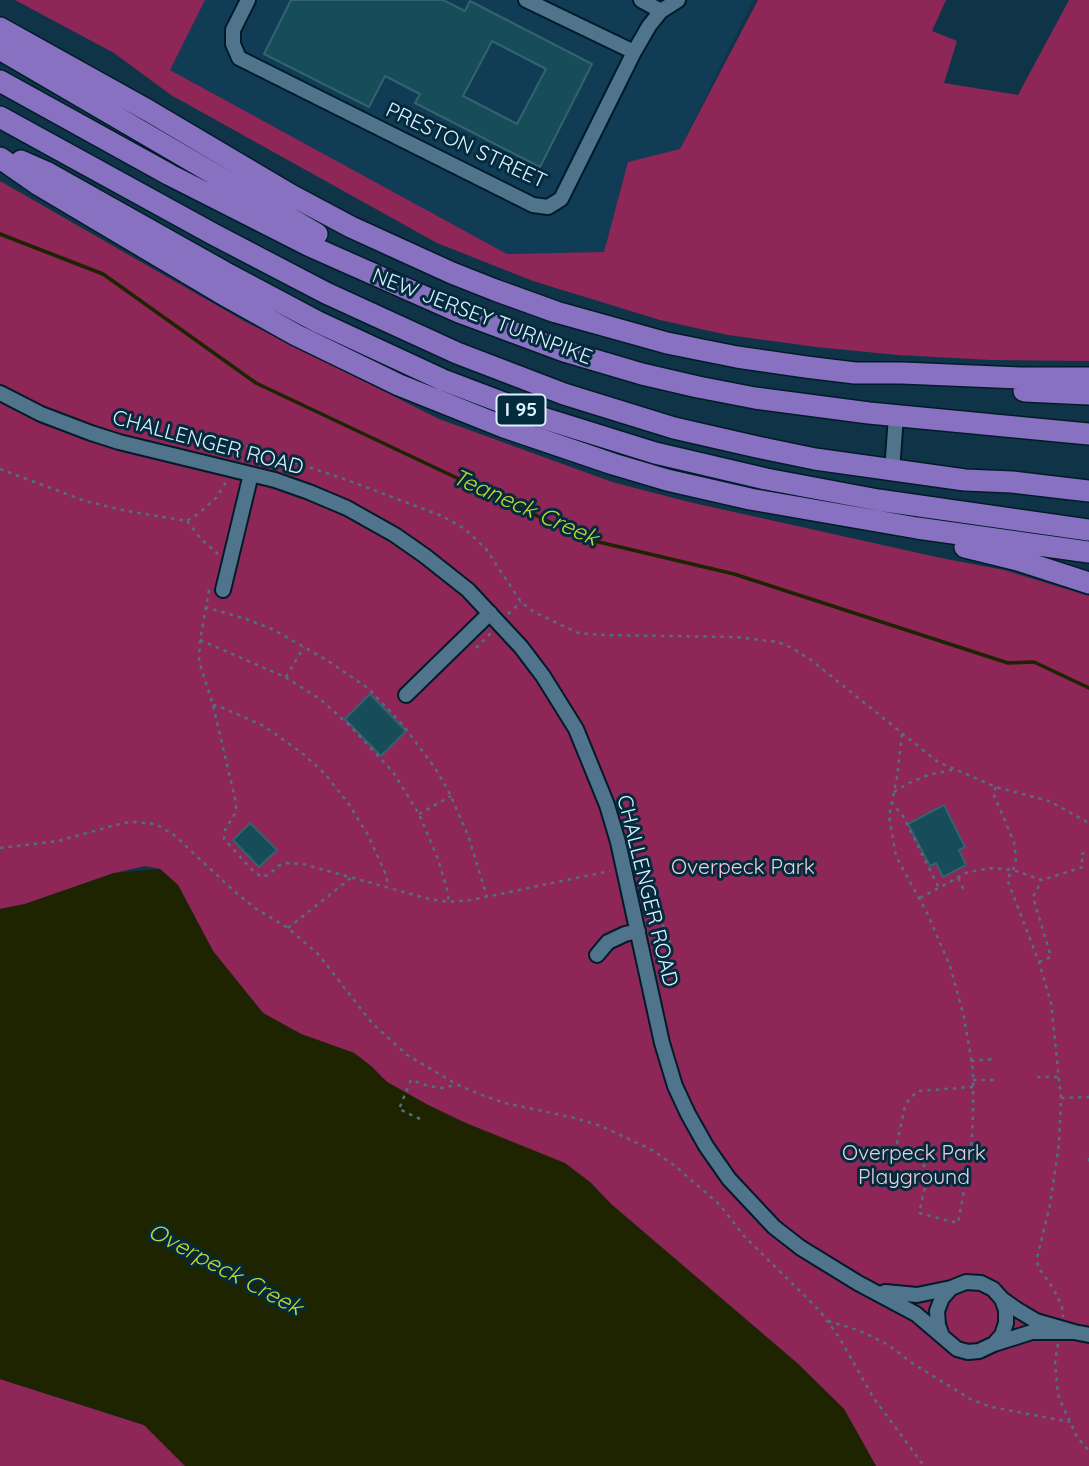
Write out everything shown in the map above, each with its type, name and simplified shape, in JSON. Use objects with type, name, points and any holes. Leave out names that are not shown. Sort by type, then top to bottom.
[{"type":"highway","points":[[0,28],[370,237],[463,278],[555,312],[644,337],[749,359],[855,373],[899,383],[1089,394]]},
{"type":"highway","points":[[0,50],[321,237],[379,277]]},
{"type":"highway","name":"NEW JERSEY TURNPIKE","points":[[0,81],[201,191],[310,246],[511,333],[614,367],[726,393],[811,406],[1089,434]]},
{"type":"highway","points":[[0,117],[276,268],[404,330],[510,374],[609,409],[692,432],[786,453],[892,471],[1089,491]]},
{"type":"highway","name":"I 95","points":[[0,152],[47,172],[235,279],[318,322],[426,373],[546,419],[645,450],[766,479],[878,500],[1089,530]]},
{"type":"highway","name":"I 95","points":[[0,158],[39,185],[263,317],[372,373],[451,407],[585,456],[667,480],[764,501],[876,521],[1089,552]]},
{"type":"highway","points":[[855,373],[1089,378]]},
{"type":"highway","points":[[965,480],[1010,493],[1089,502]]},
{"type":"highway","points":[[876,521],[933,542],[1018,560],[1089,583]]},
{"type":"street","name":"PRESTON STREET","points":[[247,0],[233,30],[233,44],[239,58],[533,205],[548,207],[561,199],[649,26],[661,11],[678,0]]},
{"type":"street","points":[[526,0],[634,52]]},
{"type":"street","points":[[641,0],[661,11]]},
{"type":"street","name":"CHALLENGER ROAD","points":[[0,393],[40,414],[91,433],[231,474],[251,474],[275,480],[347,508],[425,556],[467,590],[536,666],[576,729],[607,805],[618,842],[659,1030],[675,1086],[706,1146],[729,1179],[774,1227],[801,1248],[826,1265],[916,1314],[953,1347],[968,1352],[982,1350],[1032,1332],[1066,1331]]},
{"type":"street","points":[[892,471],[896,416]]},
{"type":"street","points":[[217,587],[251,474]]},
{"type":"street","points":[[406,695],[490,613]]},
{"type":"street","points":[[597,955],[608,942],[625,934],[638,932]]},
{"type":"street","name":"CHALLENGER ROAD","points":[[873,1290],[917,1295],[951,1289],[962,1283],[978,1282],[993,1289],[1002,1299],[1036,1321],[1089,1335]]},
{"type":"street","points":[[942,1336],[937,1311],[942,1298],[951,1289]]},
{"type":"street","points":[[994,1344],[1004,1331],[1006,1323],[1006,1310],[1002,1299]]},
{"type":"path","points":[[187,521],[216,498],[231,474],[234,458],[250,444],[270,454],[442,516],[465,529],[486,549],[520,602],[578,633],[762,639],[792,648],[811,660],[938,762],[996,787],[1049,801],[1089,823]]},
{"type":"path","points":[[0,469],[85,501],[187,521],[201,539],[219,554]]},
{"type":"path","points":[[216,564],[220,547]]},
{"type":"path","points":[[217,587],[205,607],[199,661],[213,705],[236,803],[236,812],[225,830],[224,839],[254,872],[262,877],[287,863],[303,864],[429,899],[449,902],[487,897],[609,871],[615,873],[616,880],[643,874],[670,943]]},
{"type":"path","points":[[205,607],[272,629],[338,667],[368,688],[410,733],[441,778],[468,835],[487,897]]},
{"type":"path","points":[[673,635],[674,642]]},
{"type":"path","points":[[683,635],[683,642]]},
{"type":"path","points":[[200,640],[285,677],[320,699],[350,726],[393,772],[419,814],[438,859],[449,902]]},
{"type":"path","points":[[285,677],[304,647]]},
{"type":"path","points":[[213,705],[264,726],[302,753],[325,774],[368,835],[387,877],[387,887]]},
{"type":"path","points":[[902,734],[889,816],[897,856],[942,946],[959,997],[973,1080],[973,1087],[973,1125],[967,1179],[958,1223],[919,1213],[928,1174],[916,1152],[896,1148],[905,1106],[909,1098],[918,1091],[973,1087]]},
{"type":"path","points":[[894,792],[928,775],[952,770]]},
{"type":"path","points":[[996,787],[993,793],[1014,842],[1016,859],[1007,879],[1040,961],[1051,1003],[1061,1098],[1055,1175],[1037,1258],[1038,1267],[1062,1307],[1066,1331],[1056,1350],[1059,1398],[1077,1437],[1089,1451]]},
{"type":"path","points":[[419,814],[451,796]]},
{"type":"path","points":[[891,802],[904,816],[939,888]]},
{"type":"path","points":[[0,848],[58,841],[123,823],[156,824],[174,835],[244,900],[288,928],[318,954],[372,1023],[407,1055],[458,1085],[505,1103],[601,1126],[652,1150],[720,1205],[744,1236],[820,1311],[873,1397],[924,1466]]},
{"type":"path","points":[[920,898],[968,872],[980,870],[1013,870],[1042,880],[1083,867],[1081,855],[1089,852]]},
{"type":"path","points":[[288,928],[352,877]]},
{"type":"path","points":[[958,878],[965,892]]},
{"type":"path","points":[[1040,961],[1051,957],[1032,897],[1042,880]]},
{"type":"path","points":[[971,1060],[994,1059]]},
{"type":"path","points":[[1037,1077],[1059,1077]]},
{"type":"path","points":[[420,1119],[399,1109],[411,1080],[442,1088],[458,1085]]},
{"type":"path","points":[[973,1080],[996,1080]]},
{"type":"path","points":[[1061,1098],[1089,1097]]},
{"type":"path","points":[[1089,1158],[1089,1164]]},
{"type":"path","points":[[928,1174],[967,1179]]},
{"type":"path","points":[[828,1321],[858,1330],[887,1344],[972,1400],[992,1407],[1070,1422]]},
{"type":"shaded area","points":[[45,0],[753,0],[680,149],[628,162],[604,252],[507,254]]},
{"type":"green space","points":[[15,0],[205,0],[170,70],[507,254],[604,252],[628,162],[680,149],[758,0],[946,0],[932,31],[957,41],[944,83],[1018,95],[1069,0],[1089,0],[1089,361],[898,355],[728,335],[660,320],[533,281],[437,243],[171,95],[114,53]]},
{"type":"green space","name":"Overpeck Park","points":[[0,181],[244,321],[439,419],[612,482],[689,502],[1004,570],[1089,596],[1089,1466],[876,1466],[844,1409],[797,1363],[611,1204],[590,1182],[428,1105],[387,1082],[354,1053],[301,1034],[263,1013],[213,951],[178,885],[160,869],[145,866],[114,873],[25,904],[0,909]]},
{"type":"green space","points":[[0,1379],[144,1425],[185,1466],[0,1466]]},
{"type":"water","name":"Overpeck Creek","points":[[160,869],[178,885],[213,951],[263,1013],[301,1034],[354,1053],[387,1082],[428,1105],[565,1163],[797,1363],[844,1409],[876,1466],[185,1466],[144,1425],[0,1379],[0,909],[25,904],[114,873]]},
{"type":"building","points":[[291,0],[443,0],[465,11],[470,1],[592,64],[540,167],[415,103],[420,94],[385,76],[369,107],[264,54]],"holes":[[[492,41],[546,69],[517,124],[463,96]]]},
{"type":"building","points":[[370,694],[406,731],[381,756],[345,719]]},
{"type":"building","points":[[944,805],[965,847],[959,850],[966,865],[943,877],[936,863],[930,866],[908,824]]},
{"type":"building","points":[[250,823],[277,850],[259,867],[233,840]]},
{"type":"waterway","name":"Teaneck Creek","points":[[0,234],[103,274],[256,383],[586,539],[734,574],[1008,663],[1034,662],[1089,688]]},
{"type":"park label","name":"Overpeck Park Playground","points":[[914,1166]]}]
